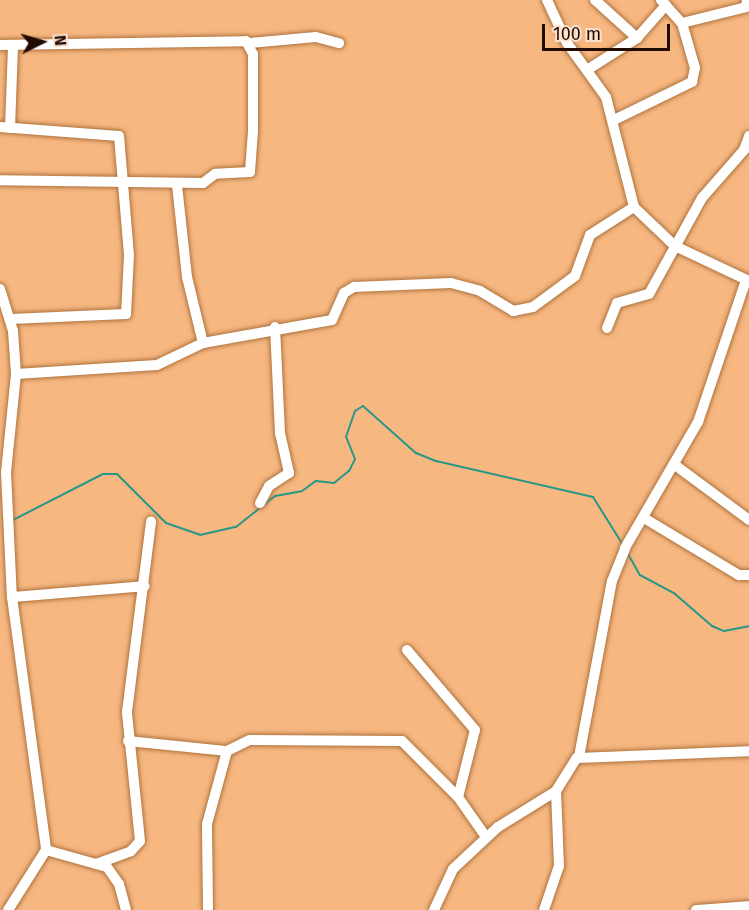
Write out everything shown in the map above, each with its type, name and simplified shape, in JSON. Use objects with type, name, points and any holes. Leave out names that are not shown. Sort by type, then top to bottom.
[{"type":"street","points":[[434,910],[448,875],[486,837],[556,790],[579,757],[612,581],[644,518],[675,465],[722,363],[747,280],[675,246],[634,207],[624,183],[616,119],[587,70],[567,44],[547,0]]},
{"type":"street","points":[[595,0],[637,38]]},
{"type":"street","points":[[682,23],[746,7],[747,0]]},
{"type":"street","points":[[587,70],[637,38],[663,3],[682,23],[694,68],[692,82],[616,119]]},
{"type":"street","points":[[0,45],[250,42],[316,37],[339,43]]},
{"type":"street","points":[[0,180],[177,185],[251,170],[250,42]]},
{"type":"street","points":[[10,319],[126,314],[129,255],[121,144],[115,134],[5,127],[13,45]]},
{"type":"street","points":[[607,328],[617,303],[649,294],[710,186],[747,154],[749,136]]},
{"type":"street","points":[[177,185],[183,254],[203,343]]},
{"type":"street","points":[[16,374],[147,367],[203,343],[275,327],[332,320],[350,288],[397,281],[451,283],[480,291],[513,311],[533,307],[575,276],[590,235],[634,207]]},
{"type":"street","points":[[0,289],[10,319],[16,374],[5,512],[12,597],[46,850],[8,910]]},
{"type":"street","points":[[260,503],[269,486],[289,473],[280,433],[275,327]]},
{"type":"street","points":[[675,465],[749,520]]},
{"type":"street","points":[[644,518],[739,575],[749,575]]},
{"type":"street","points":[[96,864],[131,851],[140,841],[128,741],[151,522]]},
{"type":"street","points":[[12,597],[145,586]]},
{"type":"street","points":[[407,650],[475,730],[458,797]]},
{"type":"street","points":[[128,741],[227,751],[250,740],[402,741],[458,797],[486,837]]},
{"type":"street","points":[[208,910],[207,824],[227,751]]},
{"type":"street","points":[[579,757],[749,751]]},
{"type":"street","points":[[544,910],[559,866],[556,790]]},
{"type":"street","points":[[46,850],[96,864],[115,874],[126,910]]},
{"type":"street","points":[[696,910],[749,906]]},
{"type":"waterway","points":[[13,520],[103,474],[117,474],[166,523],[200,535],[236,527],[275,496],[302,491],[316,481],[334,483],[349,471],[355,459],[346,437],[355,411],[363,406],[416,453],[436,461],[593,497],[623,545]]},
{"type":"waterway","points":[[627,552],[640,575],[675,594],[712,626],[724,631],[749,626]]}]
